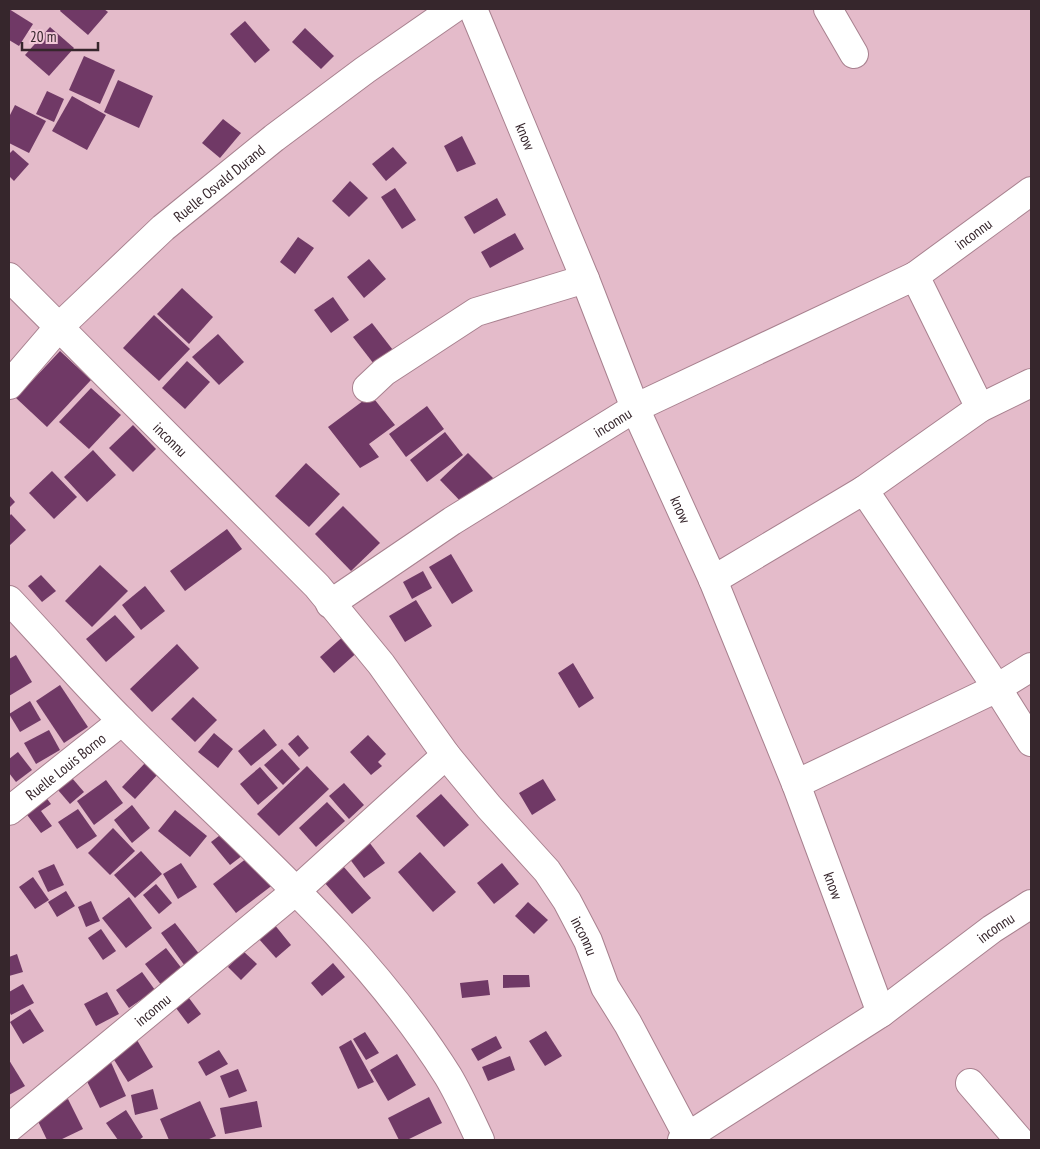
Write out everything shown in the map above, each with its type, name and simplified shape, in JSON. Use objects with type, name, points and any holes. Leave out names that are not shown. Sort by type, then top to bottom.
[{"type":"street","name":"Ruelle Osvald Durand","points":[[9,384],[58,328],[162,228],[274,138],[453,9]]},
{"type":"street","name":"know","points":[[473,9],[585,280],[635,408],[713,580],[796,784],[881,1013]]},
{"type":"street","points":[[828,9],[854,54]]},
{"type":"street","name":"inconnu","points":[[330,604],[452,521],[635,408],[915,276],[1031,191]]},
{"type":"street","points":[[915,276],[980,408]]},
{"type":"street","name":"inconnu","points":[[9,277],[317,586],[381,664],[446,755],[489,808],[547,871],[567,902],[588,941],[605,987],[628,1024],[685,1139],[881,1013],[992,929],[1031,904]]},
{"type":"street","points":[[367,388],[384,372],[476,312],[585,280]]},
{"type":"street","points":[[713,580],[864,490],[980,408],[1031,383]]},
{"type":"street","points":[[864,490],[1031,742]]},
{"type":"street","points":[[9,600],[122,721],[297,890],[349,946],[414,1028],[449,1077],[480,1140]]},
{"type":"street","points":[[796,784],[997,688],[1031,667]]},
{"type":"street","name":"Ruelle Louis Borno","points":[[9,811],[122,721]]},
{"type":"street","name":"inconnu","points":[[9,1128],[297,890],[446,755]]},
{"type":"street","points":[[970,1083],[1019,1140]]},
{"type":"building","points":[[9,9],[33,24],[19,46],[9,40]]},
{"type":"building","points":[[61,9],[104,9],[108,12],[88,35],[60,11]]},
{"type":"building","points":[[245,21],[270,50],[255,63],[230,34]]},
{"type":"building","points":[[50,27],[74,48],[49,76],[25,55]]},
{"type":"building","points":[[305,28],[334,56],[321,69],[292,42]]},
{"type":"building","points":[[84,56],[115,70],[100,104],[69,90]]},
{"type":"building","points":[[118,80],[153,96],[139,128],[104,112]]},
{"type":"building","points":[[47,91],[64,99],[54,122],[36,114]]},
{"type":"building","points":[[72,96],[106,115],[87,150],[52,131]]},
{"type":"building","points":[[15,105],[46,121],[29,153],[9,143],[9,117]]},
{"type":"building","points":[[223,119],[241,133],[220,158],[202,143]]},
{"type":"building","points":[[462,136],[476,164],[457,172],[444,146]]},
{"type":"building","points":[[393,147],[407,163],[386,181],[372,164]]},
{"type":"building","points":[[13,150],[29,164],[14,181],[9,176],[9,154]]},
{"type":"building","points":[[350,181],[368,198],[349,217],[332,201]]},
{"type":"building","points":[[395,188],[416,220],[402,229],[381,197]]},
{"type":"building","points":[[497,198],[506,215],[474,234],[464,217]]},
{"type":"building","points":[[515,233],[524,249],[490,268],[481,252]]},
{"type":"building","points":[[298,237],[314,248],[295,274],[280,262]]},
{"type":"building","points":[[369,259],[386,279],[364,298],[347,277]]},
{"type":"building","points":[[182,288],[213,317],[189,344],[157,314]]},
{"type":"building","points":[[333,297],[349,320],[331,333],[314,310]]},
{"type":"building","points":[[154,315],[190,349],[159,381],[123,348]]},
{"type":"building","points":[[372,323],[396,354],[377,368],[353,337]]},
{"type":"building","points":[[218,334],[244,362],[219,385],[192,357]]},
{"type":"building","points":[[60,351],[91,380],[47,427],[16,398]]},
{"type":"building","points":[[187,361],[210,382],[185,409],[162,388]]},
{"type":"building","points":[[91,388],[121,415],[89,449],[59,422]]},
{"type":"building","points":[[371,395],[395,425],[369,444],[379,457],[360,468],[328,427]]},
{"type":"building","points":[[427,406],[444,429],[406,457],[389,434]]},
{"type":"building","points":[[133,425],[156,449],[133,472],[109,448]]},
{"type":"building","points":[[445,432],[463,455],[427,482],[410,460]]},
{"type":"building","points":[[93,450],[116,475],[87,502],[64,477]]},
{"type":"building","points":[[468,453],[494,479],[466,507],[440,480]]},
{"type":"building","points":[[306,463],[340,494],[309,527],[275,496]]},
{"type":"building","points":[[52,471],[77,497],[54,519],[29,493]]},
{"type":"building","points":[[9,495],[15,502],[9,508]]},
{"type":"building","points":[[343,506],[380,543],[351,571],[315,534]]},
{"type":"building","points":[[11,514],[26,530],[9,546],[9,517]]},
{"type":"building","points":[[227,529],[242,549],[185,591],[170,571]]},
{"type":"building","points":[[451,554],[473,591],[452,604],[429,567]]},
{"type":"building","points":[[100,565],[128,591],[92,627],[65,601]]},
{"type":"building","points":[[423,571],[432,588],[412,599],[403,582]]},
{"type":"building","points":[[41,575],[56,591],[42,602],[28,586]]},
{"type":"building","points":[[145,586],[165,611],[141,630],[122,605]]},
{"type":"building","points":[[416,600],[432,626],[405,642],[389,616]]},
{"type":"building","points":[[115,615],[135,637],[106,662],[86,639]]},
{"type":"building","points":[[346,634],[360,650],[334,673],[320,657]]},
{"type":"building","points":[[177,644],[199,668],[152,712],[130,689]]},
{"type":"building","points":[[16,655],[32,682],[9,696],[9,659]]},
{"type":"building","points":[[573,663],[594,698],[579,708],[558,673]]},
{"type":"building","points":[[60,685],[88,727],[64,743],[36,701]]},
{"type":"building","points":[[193,697],[217,720],[195,742],[171,719]]},
{"type":"building","points":[[30,701],[41,720],[20,732],[9,714]]},
{"type":"building","points":[[264,729],[277,745],[251,766],[238,751]]},
{"type":"building","points":[[49,730],[60,750],[36,764],[24,743]]},
{"type":"building","points":[[214,733],[233,749],[218,768],[198,752]]},
{"type":"building","points":[[298,735],[309,748],[299,757],[288,744]]},
{"type":"building","points":[[368,735],[386,754],[378,762],[382,766],[371,775],[350,752]]},
{"type":"building","points":[[282,749],[300,769],[283,785],[264,765]]},
{"type":"building","points":[[18,752],[32,770],[16,782],[9,773],[9,759]]},
{"type":"building","points":[[147,761],[159,773],[135,799],[122,787]]},
{"type":"building","points":[[307,766],[329,789],[279,836],[257,814]]},
{"type":"building","points":[[260,767],[278,788],[258,805],[240,784]]},
{"type":"building","points":[[66,771],[84,792],[70,804],[52,783]]},
{"type":"building","points":[[543,779],[556,800],[532,815],[519,793]]},
{"type":"building","points":[[106,780],[123,803],[94,825],[77,801]]},
{"type":"building","points":[[344,783],[364,805],[349,819],[329,796]]},
{"type":"building","points":[[42,792],[51,804],[41,811],[52,826],[41,833],[21,807]]},
{"type":"building","points":[[441,794],[469,825],[444,847],[416,816]]},
{"type":"building","points":[[327,802],[345,821],[316,847],[299,828]]},
{"type":"building","points":[[132,805],[150,828],[132,843],[114,820]]},
{"type":"building","points":[[78,809],[97,836],[77,849],[58,822]]},
{"type":"building","points":[[175,810],[207,836],[190,857],[158,831]]},
{"type":"building","points":[[113,828],[135,851],[110,875],[88,853]]},
{"type":"building","points":[[228,829],[247,852],[230,865],[211,842]]},
{"type":"building","points":[[366,838],[385,863],[364,878],[346,854]]},
{"type":"building","points":[[141,851],[162,874],[135,898],[114,875]]},
{"type":"building","points":[[420,852],[456,892],[433,912],[398,872]]},
{"type":"building","points":[[251,855],[274,884],[236,913],[213,884]]},
{"type":"building","points":[[181,863],[197,887],[178,899],[163,874]]},
{"type":"building","points":[[502,863],[519,884],[494,904],[477,883]]},
{"type":"building","points":[[54,864],[64,885],[48,892],[38,871]]},
{"type":"building","points":[[343,866],[371,898],[352,914],[324,882]]},
{"type":"building","points":[[33,877],[49,900],[35,909],[19,887]]},
{"type":"building","points":[[156,884],[172,903],[159,914],[143,895]]},
{"type":"building","points":[[66,891],[75,906],[57,917],[48,902]]},
{"type":"building","points":[[129,897],[152,928],[126,948],[102,918]]},
{"type":"building","points":[[91,901],[100,921],[86,927],[78,907]]},
{"type":"building","points":[[528,902],[548,920],[534,934],[515,916]]},
{"type":"building","points":[[175,923],[200,955],[185,966],[161,933]]},
{"type":"building","points":[[274,924],[291,945],[276,958],[258,938]]},
{"type":"building","points":[[101,929],[116,951],[103,960],[88,938]]},
{"type":"building","points":[[166,948],[183,970],[162,986],[145,964]]},
{"type":"building","points":[[243,951],[257,964],[241,980],[228,967]]},
{"type":"building","points":[[17,954],[23,972],[9,976],[9,957]]},
{"type":"building","points":[[333,963],[345,977],[322,996],[311,983]]},
{"type":"building","points":[[142,972],[155,990],[129,1008],[116,990]]},
{"type":"building","points":[[503,975],[529,975],[530,987],[503,988]]},
{"type":"building","points":[[488,980],[490,995],[462,998],[460,983]]},
{"type":"building","points":[[23,984],[34,1003],[11,1015],[9,1011],[9,992]]},
{"type":"building","points":[[107,992],[119,1014],[96,1026],[84,1004]]},
{"type":"building","points":[[189,998],[201,1014],[188,1024],[176,1008]]},
{"type":"building","points":[[30,1009],[44,1031],[23,1044],[10,1022]]},
{"type":"building","points":[[546,1031],[562,1056],[545,1066],[529,1041]]},
{"type":"building","points":[[365,1032],[379,1053],[366,1060],[353,1039]]},
{"type":"building","points":[[496,1036],[502,1048],[478,1061],[471,1049]]},
{"type":"building","points":[[137,1040],[153,1067],[128,1082],[111,1055]]},
{"type":"building","points":[[351,1040],[374,1082],[358,1089],[339,1047]]},
{"type":"building","points":[[219,1050],[228,1064],[206,1076],[198,1062]]},
{"type":"building","points":[[397,1054],[416,1085],[388,1101],[370,1070]]},
{"type":"building","points":[[510,1056],[515,1070],[488,1081],[482,1067]]},
{"type":"building","points":[[9,1060],[25,1086],[9,1095]]},
{"type":"building","points":[[110,1060],[126,1096],[100,1108],[83,1073]]},
{"type":"building","points":[[238,1069],[247,1091],[229,1098],[220,1076]]},
{"type":"building","points":[[153,1089],[158,1109],[135,1115],[131,1095]]},
{"type":"building","points":[[429,1097],[442,1123],[407,1140],[399,1140],[388,1118]]},
{"type":"building","points":[[68,1099],[83,1129],[60,1140],[47,1140],[35,1115]]},
{"type":"building","points":[[200,1101],[216,1136],[207,1140],[169,1140],[160,1119]]},
{"type":"building","points":[[257,1101],[262,1127],[225,1134],[220,1108]]},
{"type":"building","points":[[126,1110],[143,1137],[139,1140],[118,1140],[106,1123]]}]
